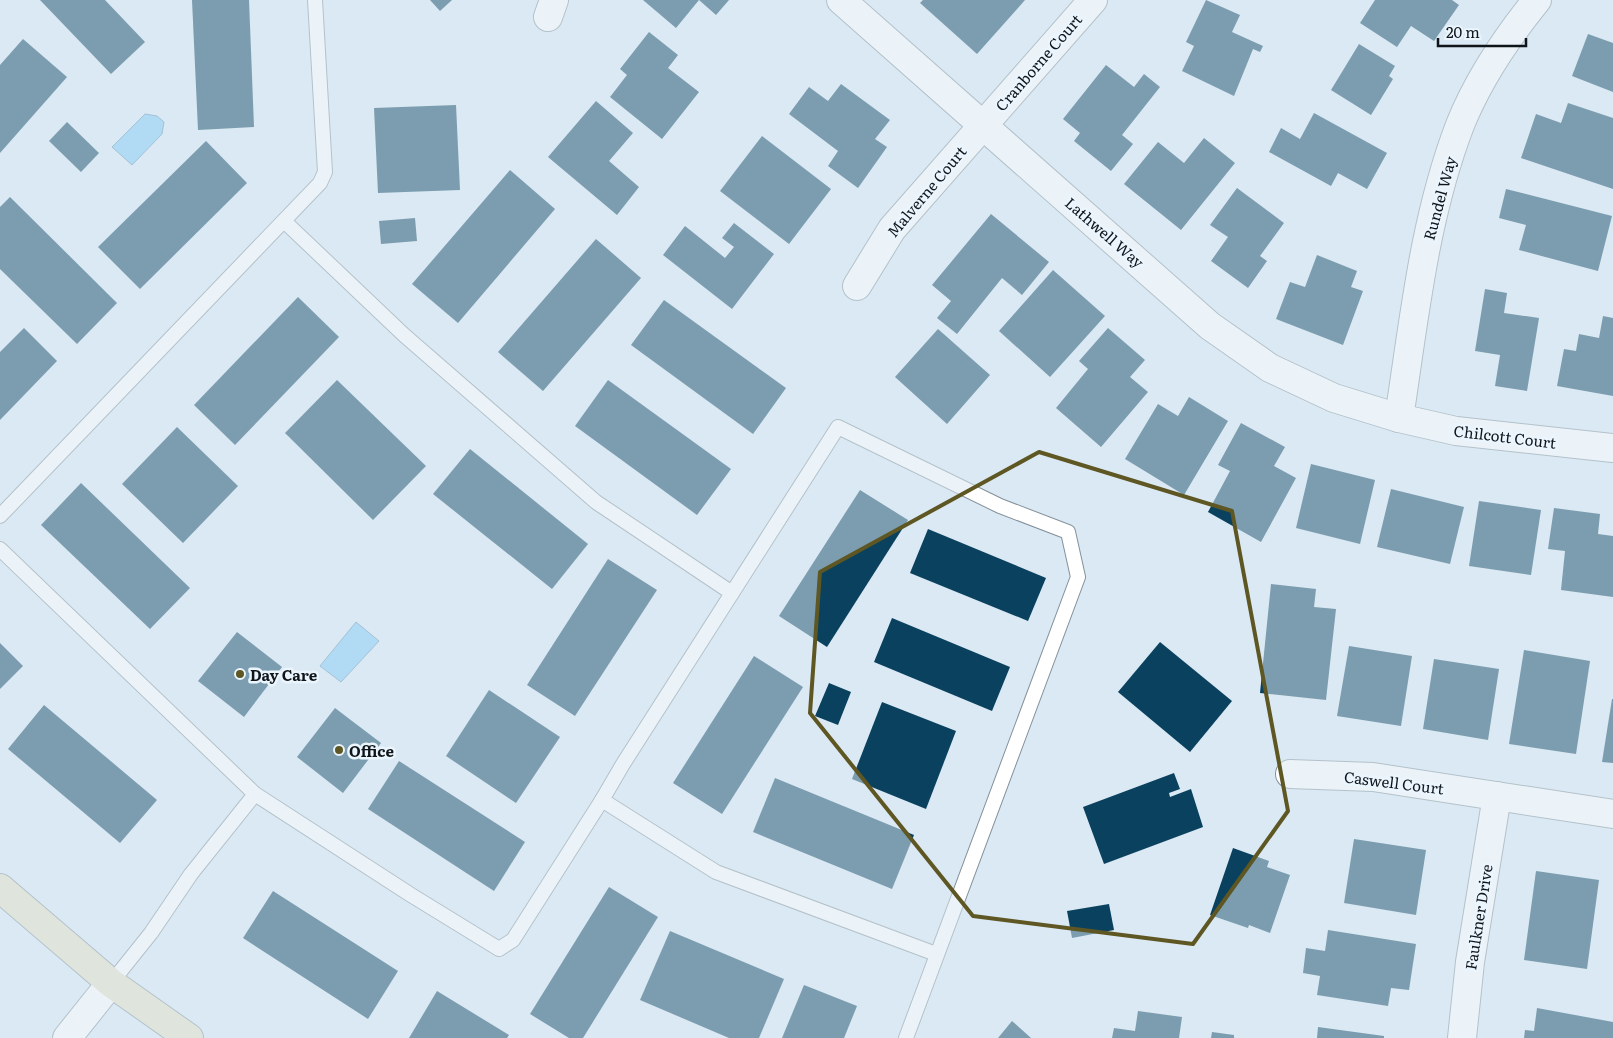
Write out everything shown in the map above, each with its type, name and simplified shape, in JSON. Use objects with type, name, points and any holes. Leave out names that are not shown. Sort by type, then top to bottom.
[{"type":"main road","points":[[0,888],[111,983],[189,1038]]},
{"type":"street","name":"Lathwell Way","points":[[841,0],[1210,326],[1270,368],[1334,398],[1398,418]]},
{"type":"street","name":"Cranborne Court","points":[[983,125],[1093,0]]},
{"type":"street","name":"Rundel Way","points":[[1398,418],[1426,243],[1442,180],[1461,124],[1490,66],[1523,18],[1538,0]]},
{"type":"street","name":"Malverne Court","points":[[857,286],[892,229],[983,125]]},
{"type":"street","name":"Chilcott Court","points":[[1398,418],[1456,431],[1613,448]]},
{"type":"street","name":"Caswell Court","points":[[1290,774],[1373,777],[1613,814]]},
{"type":"street","name":"Faulkner Drive","points":[[1462,1038],[1470,962],[1497,796]]},
{"type":"street","points":[[67,1038],[111,983]]},
{"type":"lane","points":[[0,516],[320,183],[325,172],[315,0]]},
{"type":"lane","points":[[284,222],[404,335],[596,502],[732,593]]},
{"type":"lane","points":[[0,549],[255,794],[411,895],[499,949],[513,940],[838,427],[1000,506],[1068,532],[1078,577],[906,1038]]},
{"type":"lane","points":[[111,983],[151,933],[191,874],[255,794]]},
{"type":"lane","points":[[602,800],[716,872],[936,954]]},
{"type":"highlighted area","points":[[1039,452],[1232,511],[1288,811],[1193,944],[973,916],[810,713],[820,572]]},
{"type":"water","points":[[145,114],[157,116],[164,122],[162,134],[132,165],[112,147]]},
{"type":"water","points":[[356,622],[379,641],[341,682],[320,666]]},
{"type":"building","points":[[40,0],[105,0],[145,42],[111,74]]},
{"type":"building","points":[[192,0],[249,0],[254,127],[198,130]]},
{"type":"building","points":[[430,0],[452,0],[440,11]]},
{"type":"building","points":[[643,0],[699,0],[676,28]]},
{"type":"building","points":[[699,0],[729,0],[716,15]]},
{"type":"building","points":[[923,0],[1025,0],[977,54],[920,3]]},
{"type":"building","points":[[1206,0],[1240,15],[1232,32],[1263,46],[1260,52],[1253,49],[1234,96],[1182,71],[1194,46],[1186,42]]},
{"type":"building","points":[[1375,0],[1452,0],[1459,5],[1434,41],[1411,26],[1397,47],[1360,23]]},
{"type":"building","points":[[649,32],[678,55],[668,68],[699,92],[662,139],[610,97],[627,75],[620,69]]},
{"type":"building","points":[[1588,34],[1613,43],[1613,92],[1572,76]]},
{"type":"building","points":[[23,39],[67,77],[0,153],[0,65]]},
{"type":"building","points":[[1359,44],[1395,66],[1389,76],[1393,79],[1371,115],[1331,90]]},
{"type":"building","points":[[1106,65],[1134,87],[1144,74],[1160,87],[1122,135],[1133,144],[1111,171],[1074,141],[1080,133],[1063,119]]},
{"type":"building","points":[[841,84],[890,120],[875,139],[887,147],[858,188],[828,166],[838,151],[789,114],[809,87],[828,101]]},
{"type":"building","points":[[596,101],[633,133],[609,161],[639,187],[617,215],[548,157]]},
{"type":"building","points":[[1568,103],[1613,118],[1613,189],[1521,158],[1536,114],[1561,123]]},
{"type":"building","points":[[456,105],[460,190],[378,193],[374,108]]},
{"type":"building","points":[[1314,113],[1387,153],[1367,189],[1338,173],[1331,186],[1269,152],[1281,128],[1300,139]]},
{"type":"building","points":[[67,122],[99,153],[81,172],[49,141]]},
{"type":"building","points":[[762,136],[831,189],[789,244],[720,191]]},
{"type":"building","points":[[1204,138],[1235,163],[1181,230],[1124,184],[1158,142],[1184,163]]},
{"type":"building","points":[[206,141],[247,183],[140,289],[98,247]]},
{"type":"building","points":[[510,170],[555,209],[458,323],[412,284]]},
{"type":"building","points":[[1237,188],[1284,223],[1260,256],[1267,261],[1248,288],[1211,261],[1228,237],[1210,225]]},
{"type":"building","points":[[1506,189],[1612,216],[1598,271],[1519,250],[1526,225],[1499,218]]},
{"type":"building","points":[[10,197],[117,303],[77,344],[0,269],[0,207]]},
{"type":"building","points":[[991,214],[1049,262],[1022,295],[1002,278],[957,334],[937,318],[951,301],[932,285]]},
{"type":"building","points":[[415,218],[417,241],[381,244],[379,221]]},
{"type":"building","points":[[734,223],[774,254],[732,309],[663,255],[685,226],[725,258],[734,247],[722,238]]},
{"type":"building","points":[[596,239],[641,278],[543,391],[498,352]]},
{"type":"building","points":[[1317,255],[1357,271],[1351,287],[1363,291],[1343,345],[1276,319],[1290,282],[1305,287]]},
{"type":"building","points":[[1053,270],[1105,316],[1050,377],[999,331]]},
{"type":"building","points":[[1485,289],[1507,293],[1504,313],[1539,318],[1527,391],[1495,386],[1500,355],[1475,351]]},
{"type":"building","points":[[298,297],[339,337],[235,445],[194,405]]},
{"type":"building","points":[[664,300],[786,388],[753,434],[631,345]]},
{"type":"building","points":[[1603,316],[1613,318],[1613,396],[1557,386],[1564,349],[1576,351],[1579,334],[1599,338]]},
{"type":"building","points":[[24,328],[57,361],[0,420],[0,352]]},
{"type":"building","points":[[1108,328],[1145,360],[1130,377],[1148,392],[1101,447],[1056,408],[1088,369],[1079,361]]},
{"type":"building","points":[[938,329],[990,375],[947,424],[895,377]]},
{"type":"building","points":[[337,380],[426,466],[373,520],[285,433]]},
{"type":"building","points":[[608,380],[731,469],[697,515],[575,426]]},
{"type":"building","points":[[1189,397],[1228,421],[1184,495],[1125,459],[1158,404],[1178,416]]},
{"type":"building","points":[[1241,423],[1285,447],[1274,466],[1296,478],[1261,542],[1208,512],[1230,471],[1218,465]]},
{"type":"building","points":[[177,427],[238,486],[183,543],[122,484]]},
{"type":"building","points":[[470,449],[588,544],[552,589],[433,494]]},
{"type":"building","points":[[1311,464],[1375,480],[1360,544],[1296,528]]},
{"type":"building","points":[[81,483],[190,588],[150,629],[41,525]]},
{"type":"building","points":[[1391,489],[1464,507],[1450,564],[1377,547]]},
{"type":"building","points":[[860,490],[908,520],[827,647],[779,616]]},
{"type":"building","points":[[1479,501],[1541,510],[1531,575],[1469,566]]},
{"type":"building","points":[[1554,508],[1600,514],[1598,534],[1613,536],[1613,597],[1561,590],[1565,551],[1548,549]]},
{"type":"building","points":[[928,529],[1046,578],[1028,621],[910,573]]},
{"type":"building","points":[[608,559],[657,590],[575,716],[527,685]]},
{"type":"building","points":[[1271,584],[1316,589],[1314,607],[1336,609],[1326,700],[1260,693]]},
{"type":"building","points":[[892,618],[1010,667],[992,711],[874,662]]},
{"type":"building","name":"Day Care","points":[[237,632],[282,667],[244,717],[198,681]]},
{"type":"building","points":[[1160,642],[1232,701],[1190,752],[1118,692]]},
{"type":"building","points":[[0,643],[23,666],[0,689]]},
{"type":"building","points":[[1349,646],[1412,656],[1401,726],[1337,716]]},
{"type":"building","points":[[1524,650],[1590,661],[1576,754],[1509,744]]},
{"type":"building","points":[[754,656],[803,687],[722,814],[673,783]]},
{"type":"building","points":[[1434,659],[1499,669],[1488,740],[1423,729]]},
{"type":"building","points":[[829,683],[851,692],[838,725],[815,716]]},
{"type":"building","points":[[489,690],[560,737],[516,803],[446,756]]},
{"type":"building","points":[[1613,699],[1613,763],[1602,762]]},
{"type":"building","points":[[882,702],[956,731],[926,809],[852,779]]},
{"type":"building","points":[[44,705],[157,800],[120,843],[8,749]]},
{"type":"building","name":"Office","points":[[335,708],[381,743],[343,793],[297,757]]},
{"type":"building","points":[[399,761],[525,842],[494,891],[368,809]]},
{"type":"building","points":[[1174,773],[1180,789],[1169,793],[1170,797],[1191,789],[1203,827],[1104,864],[1083,807]]},
{"type":"building","points":[[775,778],[914,835],[892,889],[753,832]]},
{"type":"building","points":[[1354,839],[1426,850],[1416,915],[1344,903]]},
{"type":"building","points":[[1233,848],[1269,861],[1267,867],[1290,875],[1270,933],[1249,925],[1248,928],[1210,915]]},
{"type":"building","points":[[1536,871],[1599,880],[1587,969],[1524,960]]},
{"type":"building","points":[[609,887],[658,917],[583,1038],[569,1038],[530,1014]]},
{"type":"building","points":[[273,891],[398,971],[368,1019],[243,938]]},
{"type":"building","points":[[1109,904],[1114,930],[1072,938],[1067,911]]},
{"type":"building","points":[[1328,930],[1416,944],[1409,990],[1391,988],[1388,1006],[1317,995],[1320,976],[1303,973],[1306,948],[1325,951]]},
{"type":"building","points":[[670,931],[784,979],[759,1038],[729,1038],[640,1000]]},
{"type":"building","points":[[804,985],[857,1006],[844,1038],[782,1038]]},
{"type":"building","points":[[437,991],[509,1035],[507,1038],[409,1038]]},
{"type":"building","points":[[1537,1008],[1613,1022],[1613,1038],[1524,1038],[1525,1030],[1534,1031]]},
{"type":"building","points":[[1138,1011],[1182,1017],[1179,1038],[1112,1038],[1114,1028],[1135,1031]]},
{"type":"building","points":[[1012,1021],[1031,1038],[998,1038]]},
{"type":"building","points":[[1318,1027],[1384,1036],[1384,1038],[1317,1038]]},
{"type":"building","points":[[1212,1032],[1234,1035],[1234,1038],[1211,1038]]},
{"type":"place","name":"Day Care","points":[[240,674]]},
{"type":"place","name":"Office","points":[[339,750]]}]
